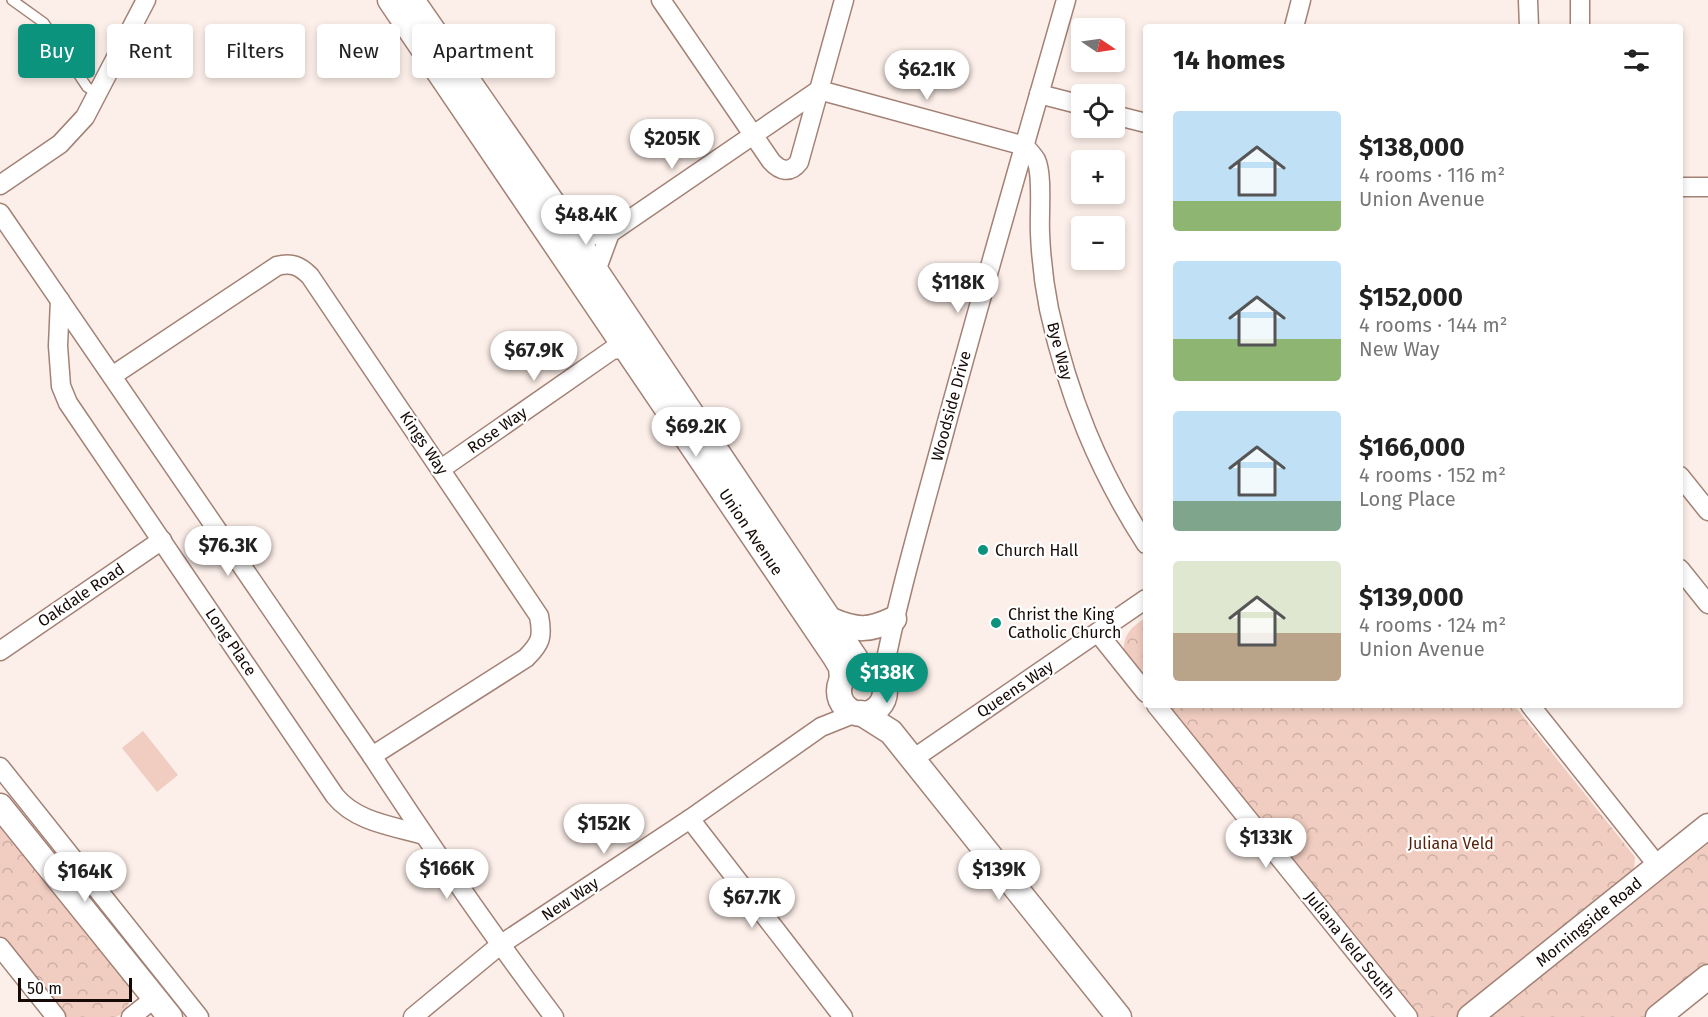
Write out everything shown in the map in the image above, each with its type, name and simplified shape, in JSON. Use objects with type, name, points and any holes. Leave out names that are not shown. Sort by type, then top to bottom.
[{"type":"street","points":[[0,185],[60,144],[85,117],[146,0]]},
{"type":"street","name":"Union Avenue","points":[[390,0],[567,243]]},
{"type":"street","name":"Union Avenue","points":[[412,0],[588,277],[824,624],[862,690],[891,732],[1119,1017]]},
{"type":"street","points":[[661,0],[754,136],[777,167],[786,170],[792,169],[799,162],[844,0]]},
{"type":"street","name":"Woodside Drive","points":[[862,690],[891,629],[999,229],[1066,0]]},
{"type":"street","points":[[1295,24],[1301,0]]},
{"type":"street","points":[[1528,0],[1528,24]]},
{"type":"street","points":[[1580,0],[1580,24]]},
{"type":"street","points":[[567,243],[610,233],[819,90]]},
{"type":"street","points":[[819,90],[1024,146]]},
{"type":"street","points":[[1039,94],[1071,102]]},
{"type":"street","points":[[1125,118],[1143,122]]},
{"type":"street","name":"Bye Way","points":[[1024,146],[1036,160],[1038,169],[1044,275],[1049,309],[1067,378],[1079,415],[1103,470],[1122,507],[1143,539]]},
{"type":"street","points":[[1683,187],[1708,187]]},
{"type":"street","points":[[0,213],[424,835],[500,945],[554,1017]]},
{"type":"street","points":[[588,277],[610,233]]},
{"type":"street","name":"Kings Way","points":[[112,376],[277,266],[287,263],[300,266],[310,276],[539,616],[542,633],[537,648],[526,658],[372,756]]},
{"type":"street","name":"Long Place","points":[[60,300],[58,346],[61,386],[68,404],[344,807],[357,816],[424,835]]},
{"type":"street","name":"Rose Way","points":[[441,469],[612,350],[637,347]]},
{"type":"street","points":[[1683,481],[1708,511]]},
{"type":"street","name":"Oakdale Road","points":[[0,651],[162,540]]},
{"type":"street","points":[[1683,573],[1708,604]]},
{"type":"street","name":"Queens Way","points":[[913,759],[1143,601]]},
{"type":"street","points":[[824,624],[864,629],[882,625],[891,629]]},
{"type":"street","points":[[1098,633],[1143,689]]},
{"type":"street","name":"New Way","points":[[413,1017],[500,945],[690,819],[821,727],[862,690]]},
{"type":"street","name":"Juliana Veld South","points":[[1158,708],[1408,1017]]},
{"type":"street","points":[[1532,708],[1658,866]]},
{"type":"street","points":[[0,767],[199,1017]]},
{"type":"street","points":[[0,806],[170,1017]]},
{"type":"street","points":[[690,819],[843,1017]]},
{"type":"street","name":"Morningside Road","points":[[1470,1017],[1708,826]]},
{"type":"street","points":[[0,947],[56,1017]]},
{"type":"street","points":[[1658,1017],[1708,976]]},
{"type":"street","points":[[131,1017],[155,998]]},
{"type":"lane","points":[[12,0],[44,23],[87,87],[98,94]]},
{"type":"green space","points":[[1143,619],[1143,681],[1123,657],[1124,643],[1135,626]]},
{"type":"green space","name":"Juliana Veld","points":[[1164,708],[1516,708],[1635,857],[1634,869],[1626,881],[1458,1017],[1419,1017]]},
{"type":"green space","points":[[143,731],[178,775],[157,792],[122,748]]},
{"type":"green space","points":[[0,821],[133,989],[128,1005],[120,1015],[116,1017],[63,1017],[0,935]]},
{"type":"green space","points":[[1708,836],[1708,967],[1646,1017],[1483,1017]]},
{"type":"place","name":"Church Hall","points":[[983,550]]},
{"type":"place","name":"Christ the King Catholic Church","points":[[996,623]]}]
